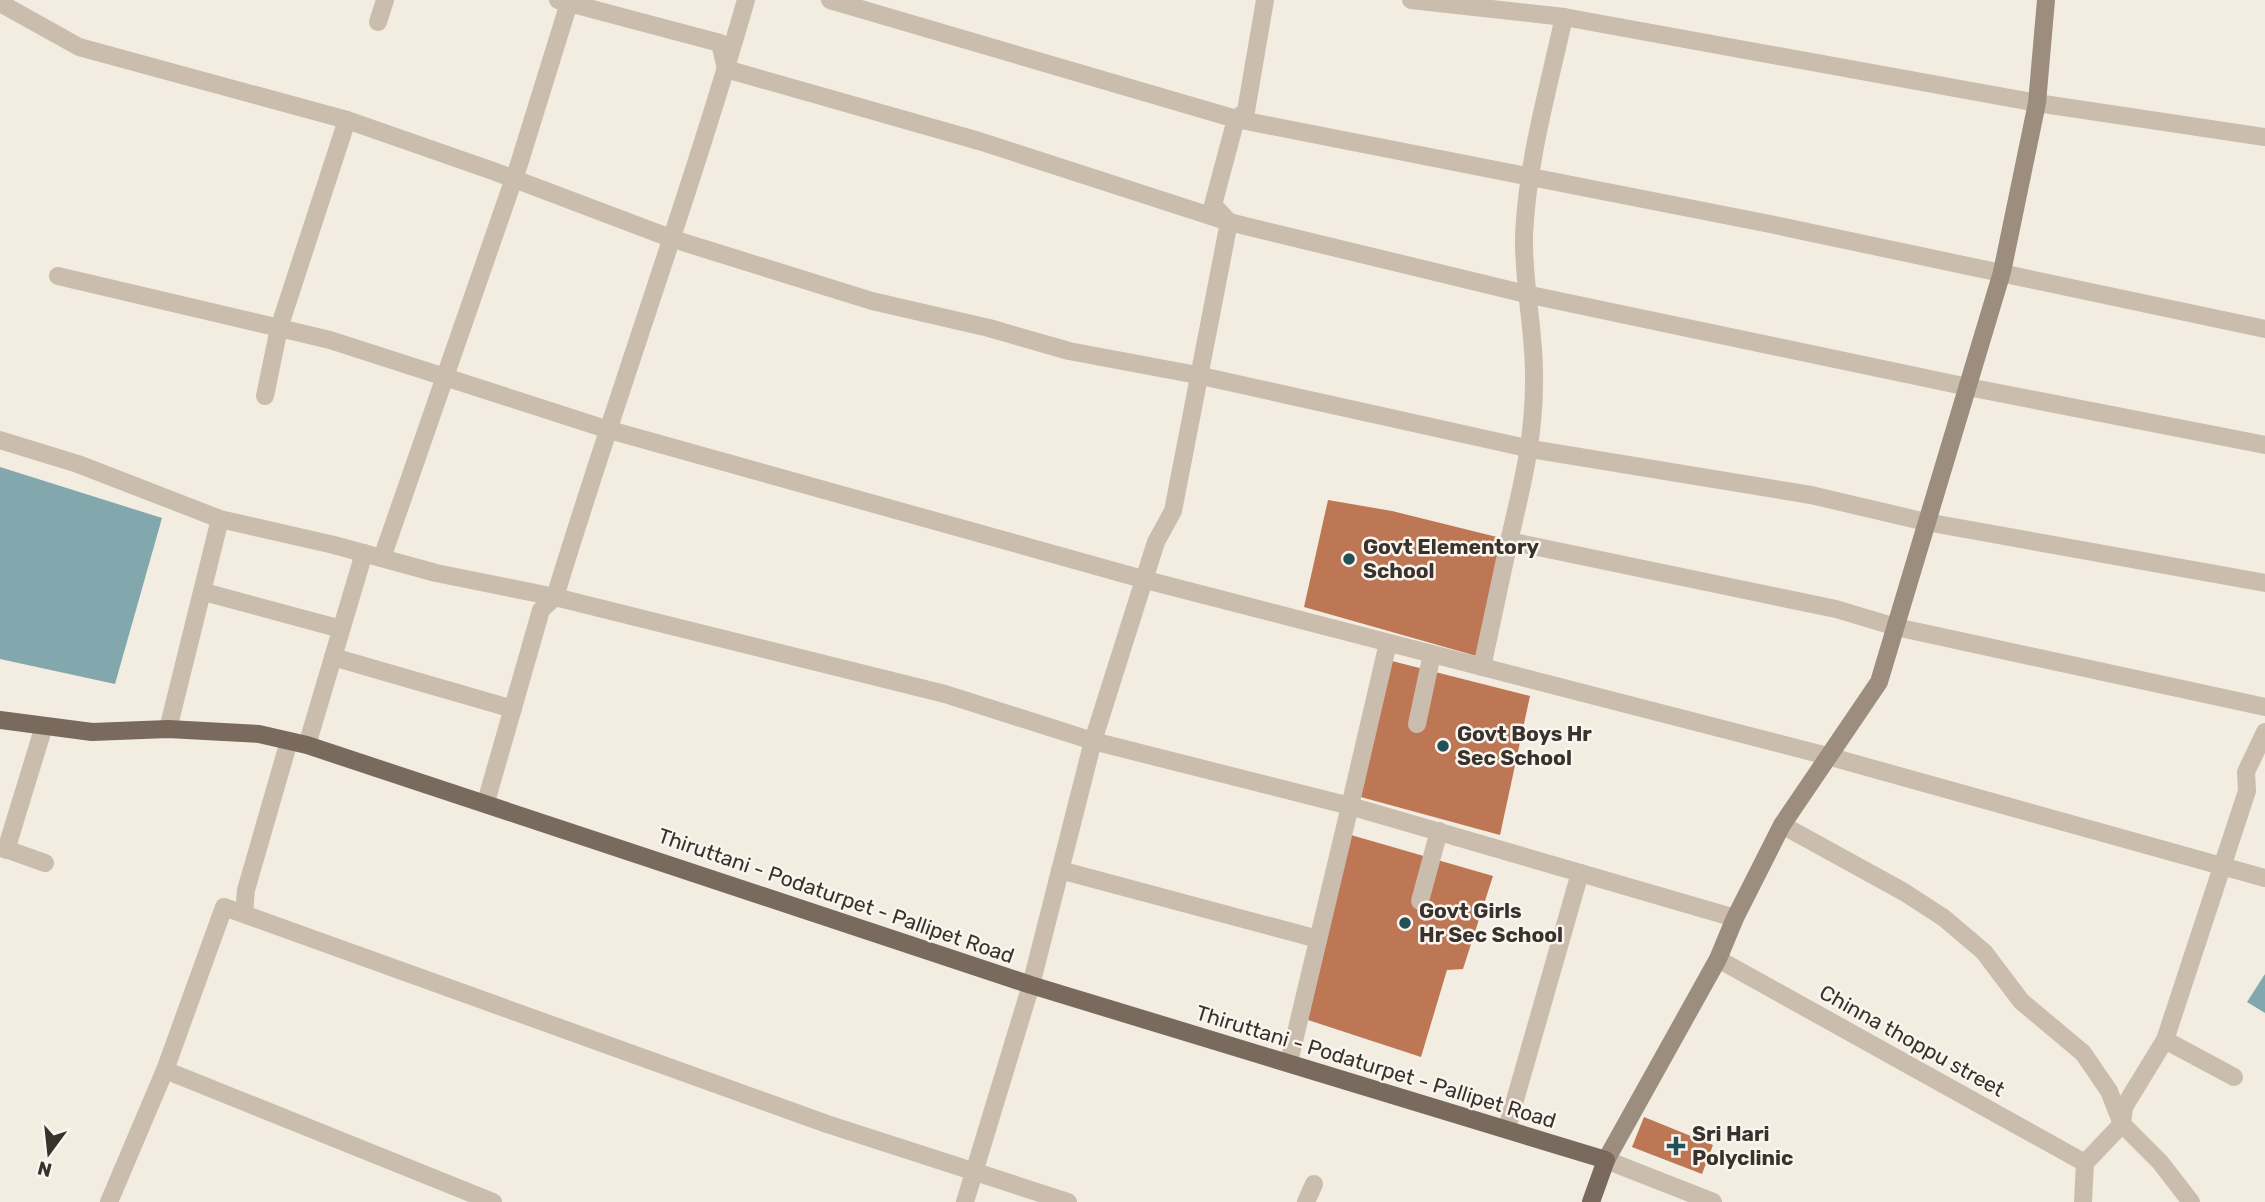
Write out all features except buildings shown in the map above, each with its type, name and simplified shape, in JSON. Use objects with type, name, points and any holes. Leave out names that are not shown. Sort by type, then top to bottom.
[{"type":"main road","points":[[1591,1202],[1606,1160],[1718,959],[1735,918],[1782,825],[1879,682],[2002,272],[2037,103],[2046,0]]},
{"type":"main road","name":"Thiruttani - Podaturpet - Pallipet Road","points":[[0,720],[92,732],[168,729],[258,734],[307,745],[486,802],[1031,985],[1606,1160]]},
{"type":"street","points":[[378,22],[385,0]]},
{"type":"street","points":[[486,802],[541,610],[555,597],[606,429],[673,239],[747,0]]},
{"type":"street","points":[[830,0],[1236,119],[2002,272],[2265,329]]},
{"type":"street","points":[[1229,222],[1213,205],[1236,119],[1246,111],[1265,0]]},
{"type":"street","points":[[1410,0],[1564,17],[2037,103],[2265,137]]},
{"type":"street","points":[[382,558],[514,179],[564,1],[720,43],[726,69]]},
{"type":"street","points":[[0,4],[79,47],[347,120],[673,239],[872,301],[1069,351],[1197,375],[1531,449],[1811,495],[1926,522],[2265,583]]},
{"type":"street","points":[[1482,667],[1508,541],[1531,449],[1534,372],[1526,294],[1524,238],[1528,177],[1564,17]]},
{"type":"street","points":[[726,69],[979,141],[1229,222],[1526,294],[1968,387],[2265,445]]},
{"type":"street","points":[[265,396],[279,328],[347,120]]},
{"type":"street","points":[[965,1202],[1031,985],[1093,741],[1156,542],[1173,511],[1197,375],[1229,222]]},
{"type":"street","points":[[58,276],[330,340],[606,429],[1146,580],[1830,757],[2265,878]]},
{"type":"street","points":[[0,440],[78,464],[220,519],[436,573],[555,597],[945,694],[1093,741],[1350,806],[1735,918]]},
{"type":"street","points":[[168,729],[220,519]]},
{"type":"street","points":[[1508,541],[1836,609],[1896,627],[2265,707]]},
{"type":"street","points":[[307,745],[364,553]]},
{"type":"street","points":[[204,592],[341,629]]},
{"type":"street","points":[[1289,1062],[1388,643]]},
{"type":"street","points":[[1417,724],[1432,654]]},
{"type":"street","points":[[333,657],[513,709]]},
{"type":"street","points":[[44,726],[3,848],[46,863]]},
{"type":"street","points":[[2082,1202],[2085,1163],[2122,1124],[2124,1107],[2165,1040],[2224,868],[2247,790],[2246,772],[2265,732]]},
{"type":"street","points":[[244,913],[246,890],[289,741]]},
{"type":"street","points":[[1782,825],[1904,892],[1944,918],[1984,952],[2021,1001],[2083,1053],[2109,1091],[2122,1124],[2160,1162],[2191,1202]]},
{"type":"street","points":[[1420,901],[1439,831]]},
{"type":"street","points":[[1060,870],[1318,939]]},
{"type":"street","points":[[1507,1128],[1580,873]]},
{"type":"street","points":[[108,1202],[165,1070],[224,907],[739,1093],[1068,1202]]},
{"type":"street","name":"Chinna thoppu street","points":[[1718,959],[2085,1163]]},
{"type":"street","points":[[2165,1040],[2234,1077]]},
{"type":"street","points":[[165,1070],[493,1202]]},
{"type":"street","points":[[1606,1160],[1713,1202]]},
{"type":"street","points":[[1306,1202],[1314,1184]]},
{"type":"water","points":[[0,467],[162,518],[115,684],[0,659]]},
{"type":"water","points":[[2265,974],[2265,1013],[2247,1002]]},
{"type":"place","name":"Govt Elementory School","points":[[1349,559]]},
{"type":"place","name":"Govt Boys Hr Sec School","points":[[1443,746]]},
{"type":"place","name":"Govt Girls Hr Sec School","points":[[1405,923]]},
{"type":"place","name":"Sri Hari Polyclinic","points":[[1676,1146]]}]
